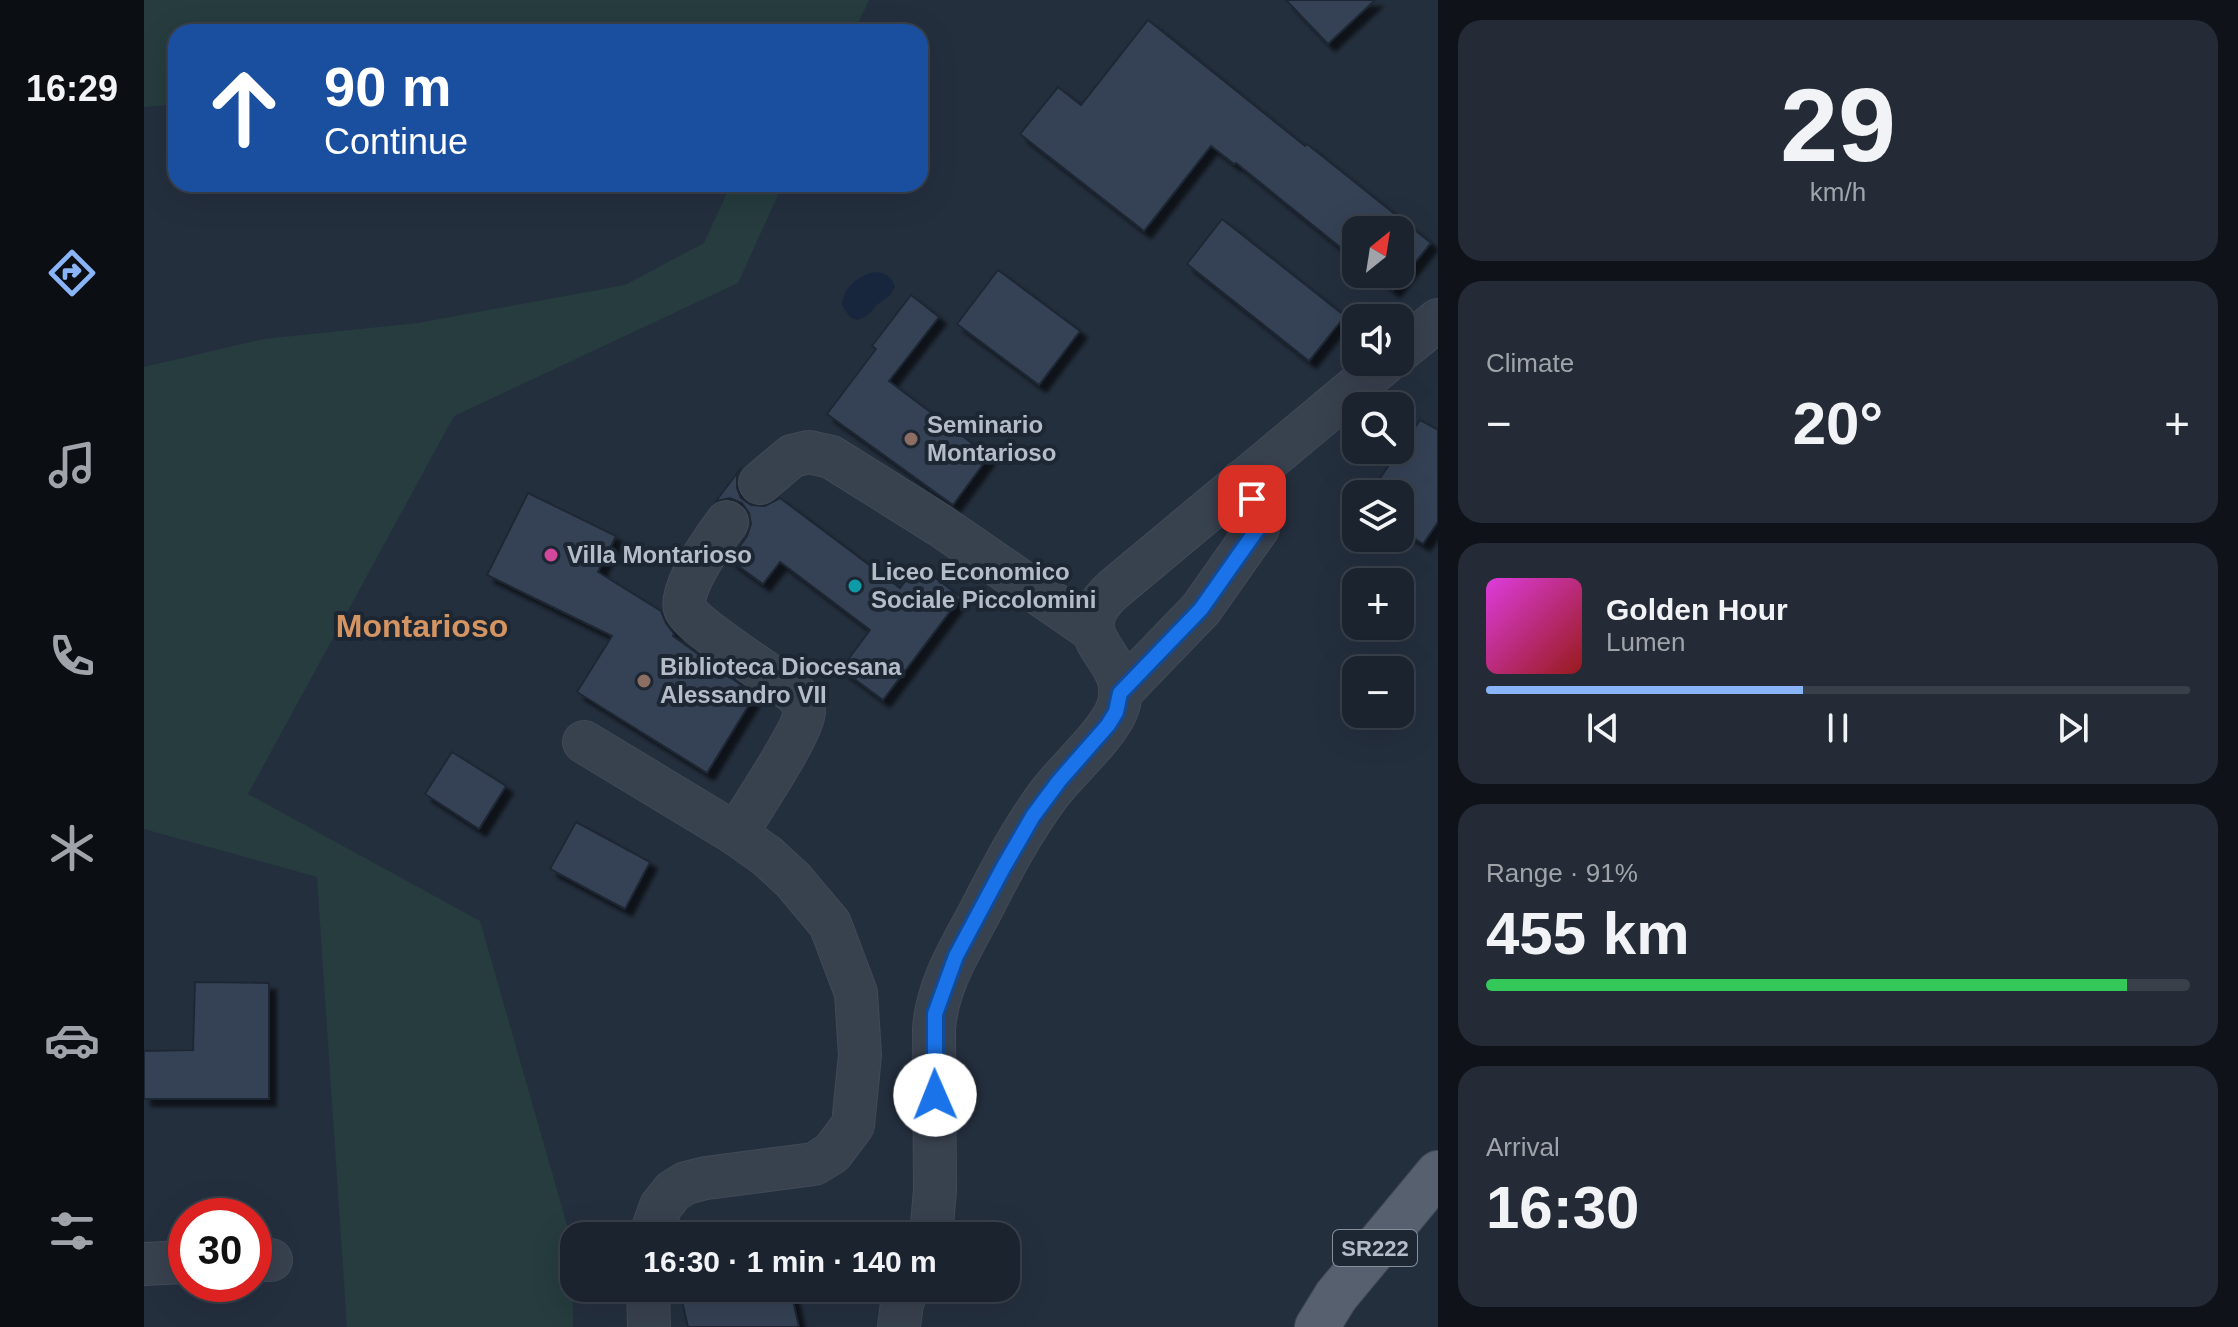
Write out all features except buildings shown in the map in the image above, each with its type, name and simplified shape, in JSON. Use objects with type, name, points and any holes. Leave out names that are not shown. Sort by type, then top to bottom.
[{"type":"main road","name":"SR222","points":[[1317,1327],[1336,1296],[1438,1173]]},
{"type":"street","points":[[1414,340],[1438,320]]},
{"type":"street","points":[[932,1222],[935,1014],[956,956],[1020,837],[1053,789],[1116,712],[1120,683],[1116,670],[1093,631],[1094,611],[1106,596],[1369,376]]},
{"type":"street","points":[[760,483],[792,456],[809,452],[831,457],[941,526],[1093,631]]},
{"type":"street","points":[[1120,693],[1201,609],[1258,528],[1252,499],[1241,482]]},
{"type":"street","points":[[727,522],[709,545],[693,576],[685,595],[684,608],[691,618],[792,691],[802,701],[804,713],[797,735],[736,834]]},
{"type":"street","points":[[584,742],[736,834],[793,880],[830,924],[856,993],[860,1055],[853,1125],[832,1153],[814,1164],[686,1183],[673,1191],[661,1206],[655,1222]]},
{"type":"street","points":[[144,1264],[168,1263]]},
{"type":"street","points":[[648,1302],[649,1327]]},
{"type":"street","points":[[899,1327],[902,1302]]},
{"type":"green space","points":[[144,0],[869,0],[858,24],[168,24],[168,105],[144,107]]},
{"type":"green space","points":[[727,192],[779,192],[738,283],[454,416],[248,794],[480,921],[566,1222],[560,1222],[560,1302],[573,1302],[573,1327],[347,1327],[317,877],[144,829],[144,367],[264,339],[418,323],[625,285],[704,243]]},
{"type":"water","points":[[874,272],[887,275],[895,286],[890,295],[868,315],[856,320],[842,306],[845,293],[857,280]]},
{"type":"place","name":"Seminario Montarioso","points":[[911,439]]},
{"type":"place","name":"Villa Montarioso","points":[[551,555]]},
{"type":"place","name":"Liceo Economico Sociale Piccolomini","points":[[855,586]]},
{"type":"place","name":"Biblioteca Diocesana Alessandro VII","points":[[644,681]]},
{"type":"district","name":"Montarioso","points":[[422,626]]},
{"type":"route","points":[[935,1095],[935,1014],[956,956],[1033,816],[1108,725],[1116,712],[1120,693],[1201,609],[1242,554],[1258,528],[1252,499]]}]
